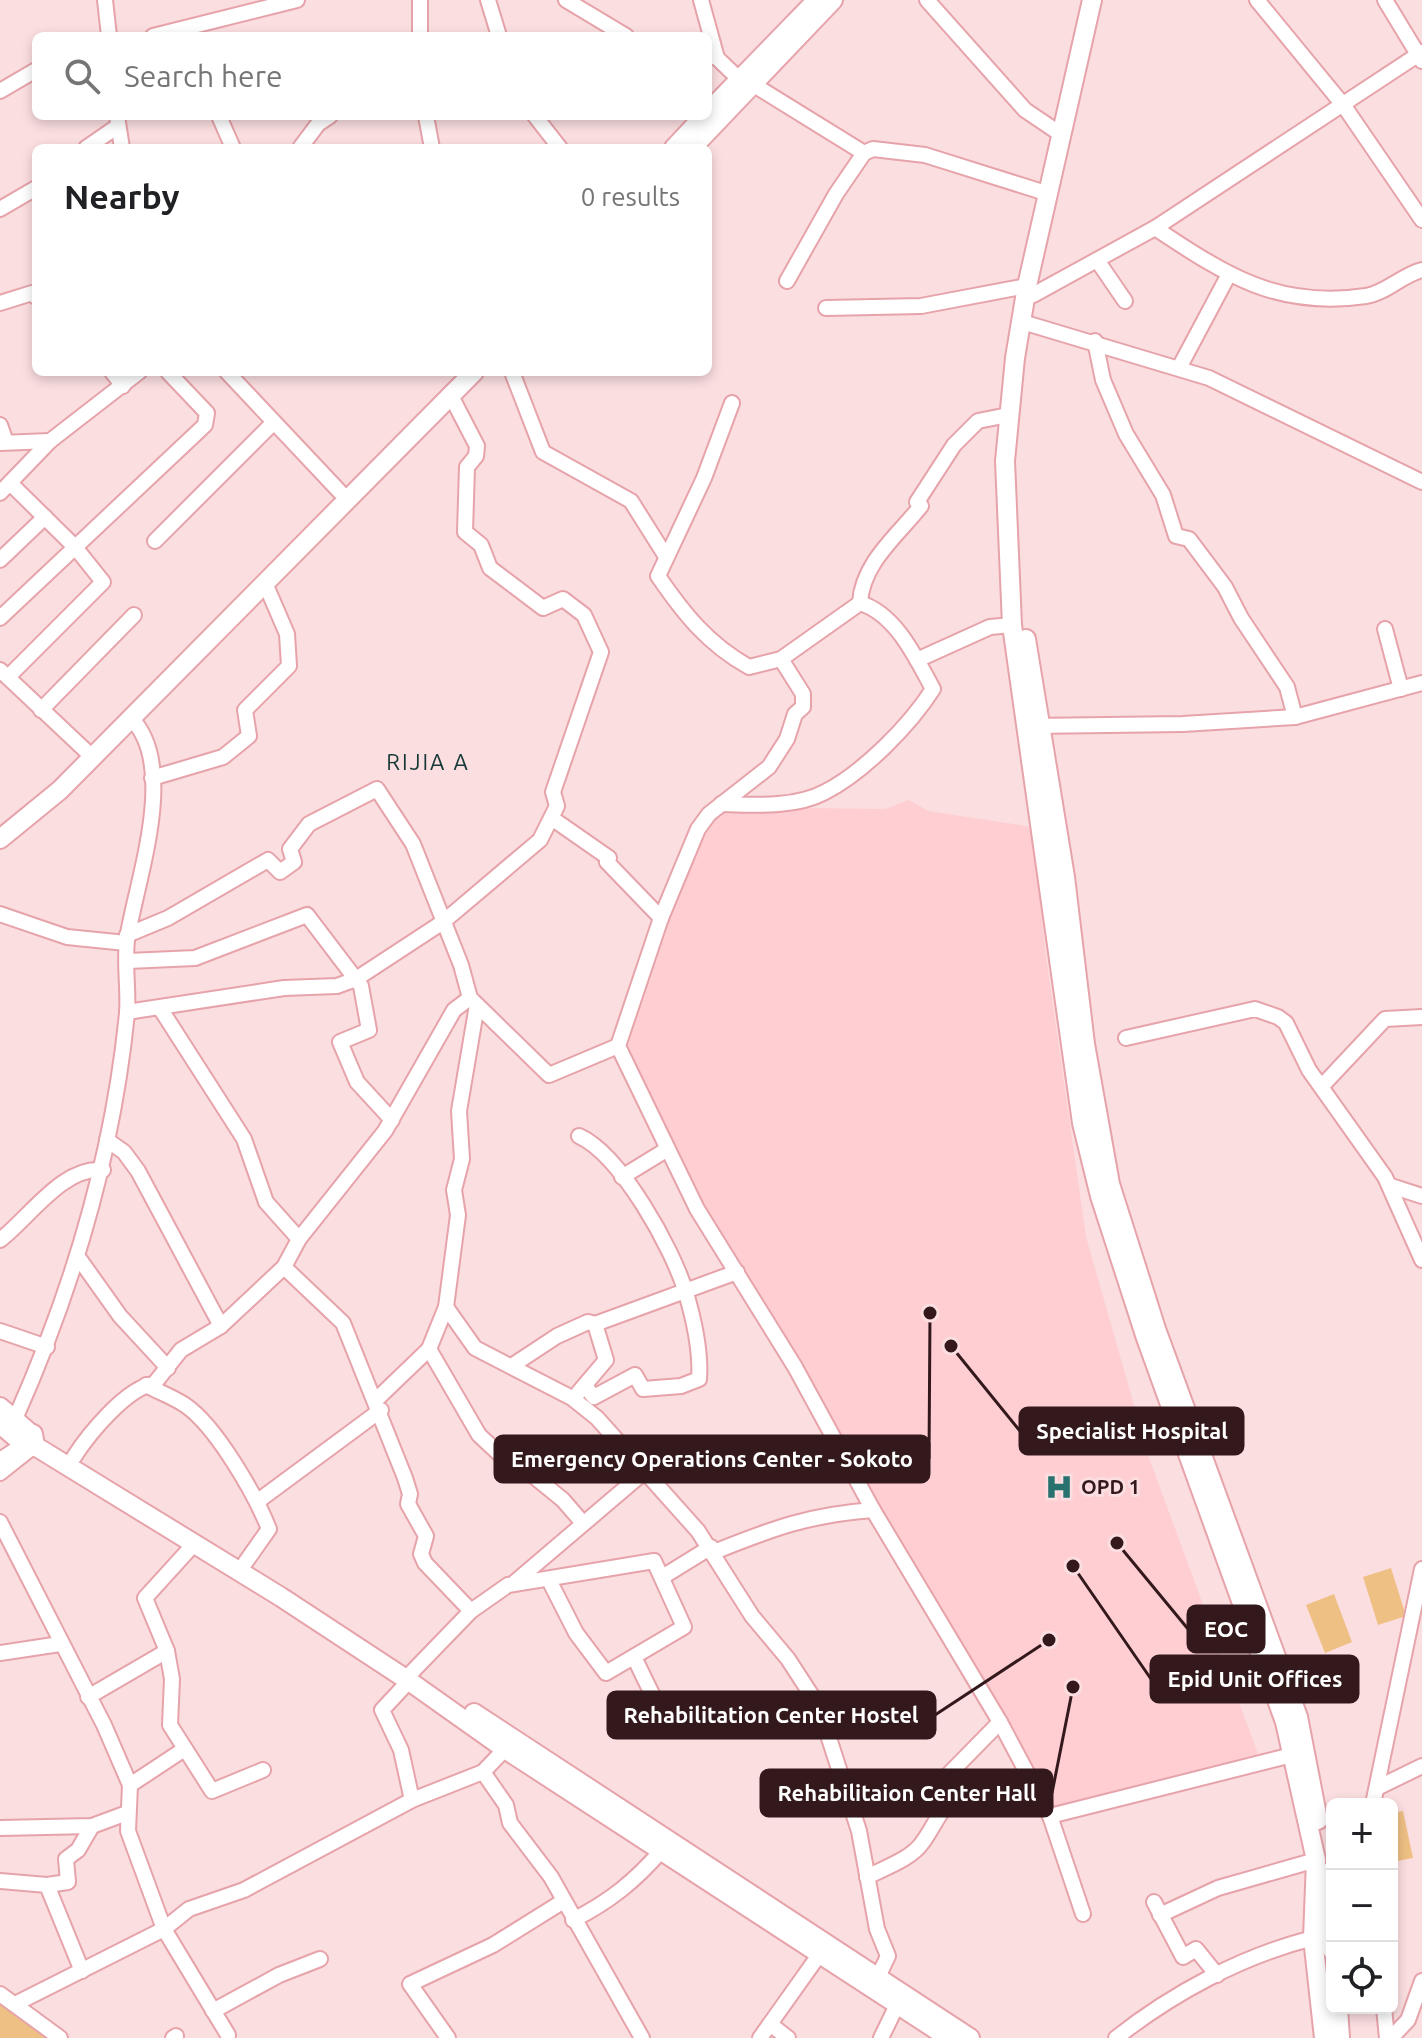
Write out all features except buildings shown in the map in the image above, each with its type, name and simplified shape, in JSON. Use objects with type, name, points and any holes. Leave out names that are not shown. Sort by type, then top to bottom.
[{"type":"main road","points":[[695,144],[817,0]]},
{"type":"main road","points":[[712,109],[747,82],[833,0]]},
{"type":"main road","points":[[1092,0],[1049,194],[1008,415],[1005,523],[1012,625],[1065,877],[1085,1044],[1110,1184],[1156,1329],[1298,1717],[1312,1781],[1331,1942]]},
{"type":"main road","points":[[1102,0],[1089,77],[1030,290],[1014,465],[1015,518],[1032,726],[1082,1123],[1100,1196],[1151,1352],[1285,1722],[1316,1860],[1313,1938],[1324,2038]]},
{"type":"main road","points":[[678,144],[700,120]]},
{"type":"main road","points":[[0,825],[86,751],[452,376]]},
{"type":"main road","points":[[0,839],[60,790],[470,376]]},
{"type":"main road","points":[[5,1417],[28,1440],[410,1677],[970,2038]]},
{"type":"main road","points":[[28,1440],[74,1457],[245,1563],[410,1677],[505,1749],[949,2038]]},
{"type":"main road","points":[[1338,2014],[1340,2038]]},
{"type":"street","points":[[105,0],[106,32]]},
{"type":"street","points":[[192,32],[297,0]]},
{"type":"street","points":[[420,0],[420,32]]},
{"type":"street","points":[[488,0],[498,32]]},
{"type":"street","points":[[566,0],[619,32]]},
{"type":"street","points":[[701,0],[707,32]]},
{"type":"street","points":[[927,0],[1025,110],[1062,135]]},
{"type":"street","points":[[826,308],[921,306],[1030,290],[1097,260],[1155,228],[1420,56],[1385,0]]},
{"type":"street","points":[[1263,2],[1344,106],[1422,220]]},
{"type":"street","points":[[712,57],[747,82],[864,153],[893,149],[925,155],[1049,194]]},
{"type":"street","points":[[0,91],[32,72]]},
{"type":"street","points":[[221,120],[231,144]]},
{"type":"street","points":[[303,144],[324,120]]},
{"type":"street","points":[[427,120],[431,144]]},
{"type":"street","points":[[538,120],[557,144]]},
{"type":"street","points":[[91,144],[118,121]]},
{"type":"street","points":[[118,121],[121,144]]},
{"type":"street","points":[[787,281],[823,215],[864,153]]},
{"type":"street","points":[[0,209],[32,190]]},
{"type":"street","points":[[1155,228],[1228,276],[1267,291],[1320,299],[1370,295],[1422,270]]},
{"type":"street","points":[[1097,260],[1125,301]]},
{"type":"street","points":[[1179,368],[1228,276]]},
{"type":"street","points":[[0,303],[32,293]]},
{"type":"street","points":[[1029,324],[1095,341],[1209,378],[1422,482]]},
{"type":"street","points":[[1095,341],[1103,380],[1126,434],[1163,495],[1176,536],[1189,539],[1225,587],[1241,618],[1287,687],[1295,717]]},
{"type":"street","points":[[115,376],[123,386]]},
{"type":"street","points":[[86,751],[4,674],[103,582],[75,547],[45,517],[5,488],[50,441],[134,376]]},
{"type":"street","points":[[0,618],[208,420],[207,413],[172,376]]},
{"type":"street","points":[[231,376],[340,492]]},
{"type":"street","points":[[514,376],[543,452],[631,501],[665,555]]},
{"type":"street","points":[[127,1012],[284,988],[337,986],[356,979],[443,922],[540,840],[553,819],[557,806],[553,792],[601,652],[584,615],[563,599],[543,608],[490,568],[481,545],[465,532],[467,467],[476,456],[477,446],[450,394]]},
{"type":"street","points":[[732,403],[704,478],[665,555],[658,576],[705,637],[749,667],[781,659],[860,603],[862,583],[882,550],[921,506],[917,502],[954,445],[978,421],[1008,415]]},
{"type":"street","points":[[155,541],[273,423]]},
{"type":"street","points":[[0,425],[3,442],[50,441]]},
{"type":"street","points":[[0,560],[45,517]]},
{"type":"street","points":[[152,778],[223,757],[249,736],[245,710],[289,666],[288,635],[265,583]]},
{"type":"street","points":[[721,804],[767,805],[825,792],[895,739],[928,698],[933,689],[917,660],[884,616],[860,603]]},
{"type":"street","points":[[41,710],[134,615]]},
{"type":"street","points":[[917,660],[990,627],[1012,625]]},
{"type":"street","points":[[1385,629],[1401,689]]},
{"type":"street","points":[[781,659],[805,702],[795,714],[787,739],[769,767],[721,804],[698,829],[661,918],[618,1046],[697,1209],[795,1367],[873,1510],[1000,1722],[1050,1816],[1083,1914]]},
{"type":"street","points":[[1032,726],[1183,724],[1295,717],[1422,683]]},
{"type":"street","points":[[5,1417],[47,1347],[78,1257],[103,1170],[127,1012],[127,939],[149,828],[152,778],[149,748],[142,730],[131,718]]},
{"type":"street","points":[[0,914],[67,937],[127,939],[268,860],[280,872],[294,862],[290,849],[309,824],[377,789],[413,844],[473,1001],[549,1075],[618,1046]]},
{"type":"street","points":[[553,819],[609,858],[607,862],[661,918]]},
{"type":"street","points":[[128,961],[195,958],[307,915],[356,979],[369,1030],[340,1042],[357,1082],[392,1120]]},
{"type":"street","points":[[74,1457],[94,1429],[145,1385],[154,1384],[187,1345],[221,1326],[284,1267],[299,1239],[392,1120],[454,1010],[473,1001]]},
{"type":"street","points":[[258,1501],[379,1405],[429,1349],[446,1307],[458,1215],[454,1190],[462,1159],[459,1111],[473,1001]]},
{"type":"street","points":[[160,1008],[244,1139],[266,1202],[299,1239]]},
{"type":"street","points":[[1126,1038],[1255,1009],[1266,1011],[1286,1023],[1322,1086],[1391,1186],[1422,1260]]},
{"type":"street","points":[[1322,1086],[1385,1019],[1422,1017]]},
{"type":"street","points":[[579,1136],[607,1155],[669,1252],[686,1293],[700,1360],[699,1379],[653,1390],[643,1389],[635,1375],[594,1397],[585,1386]]},
{"type":"street","points":[[107,1140],[124,1152],[138,1171],[221,1326]]},
{"type":"street","points":[[622,1177],[666,1150]]},
{"type":"street","points":[[0,1240],[62,1182],[90,1169],[103,1170]]},
{"type":"street","points":[[1391,1186],[1422,1196]]},
{"type":"street","points":[[78,1257],[120,1316],[168,1368]]},
{"type":"street","points":[[284,1267],[303,1287],[338,1314],[379,1405],[408,1486],[408,1504],[426,1536],[421,1554],[425,1563],[471,1611]]},
{"type":"street","points":[[513,1365],[557,1336],[588,1322],[595,1324],[737,1272]]},
{"type":"street","points":[[446,1307],[475,1348],[572,1398],[597,1418],[713,1550],[752,1616],[812,1696],[859,1831],[877,1929],[888,1956],[878,1977]]},
{"type":"street","points":[[572,1398],[606,1360],[595,1324]]},
{"type":"street","points":[[0,1331],[47,1347]]},
{"type":"street","points":[[429,1349],[488,1447],[510,1464],[514,1460],[563,1500],[582,1522]]},
{"type":"street","points":[[145,1385],[191,1410],[238,1468],[258,1501],[269,1529],[245,1563]]},
{"type":"street","points":[[0,1460],[28,1440]]},
{"type":"street","points":[[0,1473],[28,1440]]},
{"type":"street","points":[[412,1800],[401,1750],[382,1710],[471,1611],[515,1582],[676,1445]]},
{"type":"street","points":[[664,1576],[713,1550],[785,1523],[841,1512],[873,1510]]},
{"type":"street","points":[[0,1522],[130,1785],[128,1831],[164,1929],[228,2035]]},
{"type":"street","points":[[195,1543],[145,1598],[167,1651],[172,1679],[170,1725],[183,1750],[196,1763],[212,1791],[263,1770]]},
{"type":"street","points":[[515,1582],[549,1580],[654,1561],[664,1576],[684,1627],[635,1659],[606,1673],[576,1633],[549,1580]]},
{"type":"street","points":[[1374,1798],[1422,1569]]},
{"type":"street","points":[[0,1653],[60,1644]]},
{"type":"street","points":[[88,1697],[167,1651]]},
{"type":"street","points":[[635,1659],[668,1727],[704,1716],[765,1717],[812,1696]]},
{"type":"street","points":[[867,1877],[899,1860],[924,1841],[939,1810],[956,1797],[949,1774],[1000,1722]]},
{"type":"street","points":[[15,2004],[164,1929],[189,1909],[244,1890],[412,1800],[483,1772],[505,1749]]},
{"type":"street","points":[[130,1785],[183,1750]]},
{"type":"street","points":[[1050,1816],[1292,1755]]},
{"type":"street","points":[[1377,1788],[1422,1766]]},
{"type":"street","points":[[483,1772],[506,1805],[510,1823],[551,1877],[562,1902],[642,2038]]},
{"type":"street","points":[[0,1828],[92,1826],[127,1813]]},
{"type":"street","points":[[0,1881],[47,1885],[68,1882],[66,1859],[78,1850],[92,1826]]},
{"type":"street","points":[[573,1920],[626,1888],[661,1851]]},
{"type":"street","points":[[1217,1975],[1196,1949],[1183,1957],[1157,1908],[1316,1860]]},
{"type":"street","points":[[47,1885],[82,1971]]},
{"type":"street","points":[[448,2038],[410,1984],[493,1945],[562,1902]]},
{"type":"street","points":[[1116,2038],[1168,2001],[1217,1975],[1287,1944],[1313,1938]]},
{"type":"street","points":[[760,2038],[819,1955]]},
{"type":"street","points":[[213,2011],[279,1975],[320,1959]]},
{"type":"street","points":[[1389,2038],[1408,2020],[1422,1981]]},
{"type":"street","points":[[0,1994],[60,2038]]},
{"type":"street","points":[[881,2038],[897,2005]]},
{"type":"street","points":[[1385,2014],[1389,2038]]},
{"type":"street","points":[[770,2024],[788,2038]]},
{"type":"shaded area","points":[[909,800],[928,811],[1033,827],[1045,949],[1086,1237],[1142,1433],[1147,1440],[1144,1442],[1148,1455],[1258,1754],[1050,1811],[620,1057],[658,938],[705,820],[724,807],[885,809]]},
{"type":"shaded area","points":[[1391,1568],[1406,1616],[1378,1625],[1363,1577]]},
{"type":"shaded area","points":[[1334,1594],[1352,1642],[1325,1653],[1306,1605]]},
{"type":"shaded area","points":[[1403,1811],[1413,1858],[1398,1861],[1398,1812]]},
{"type":"shaded area","points":[[0,2000],[56,2038],[0,2038]]},
{"type":"place","name":"Emergency Operations Center - Sokoto","points":[[930,1313]]},
{"type":"place","name":"Specialist Hospital","points":[[951,1346]]},
{"type":"place","name":"OPD 1","points":[[1059,1487]]},
{"type":"place","name":"EOC","points":[[1117,1543]]},
{"type":"place","name":"Epid Unit Offices","points":[[1073,1566]]},
{"type":"place","name":"Rehabilitation Center Hostel","points":[[1049,1640]]},
{"type":"place","name":"Rehabilitaion Center Hall","points":[[1073,1687]]},
{"type":"district","name":"RIJIA A","points":[[428,762]]}]
